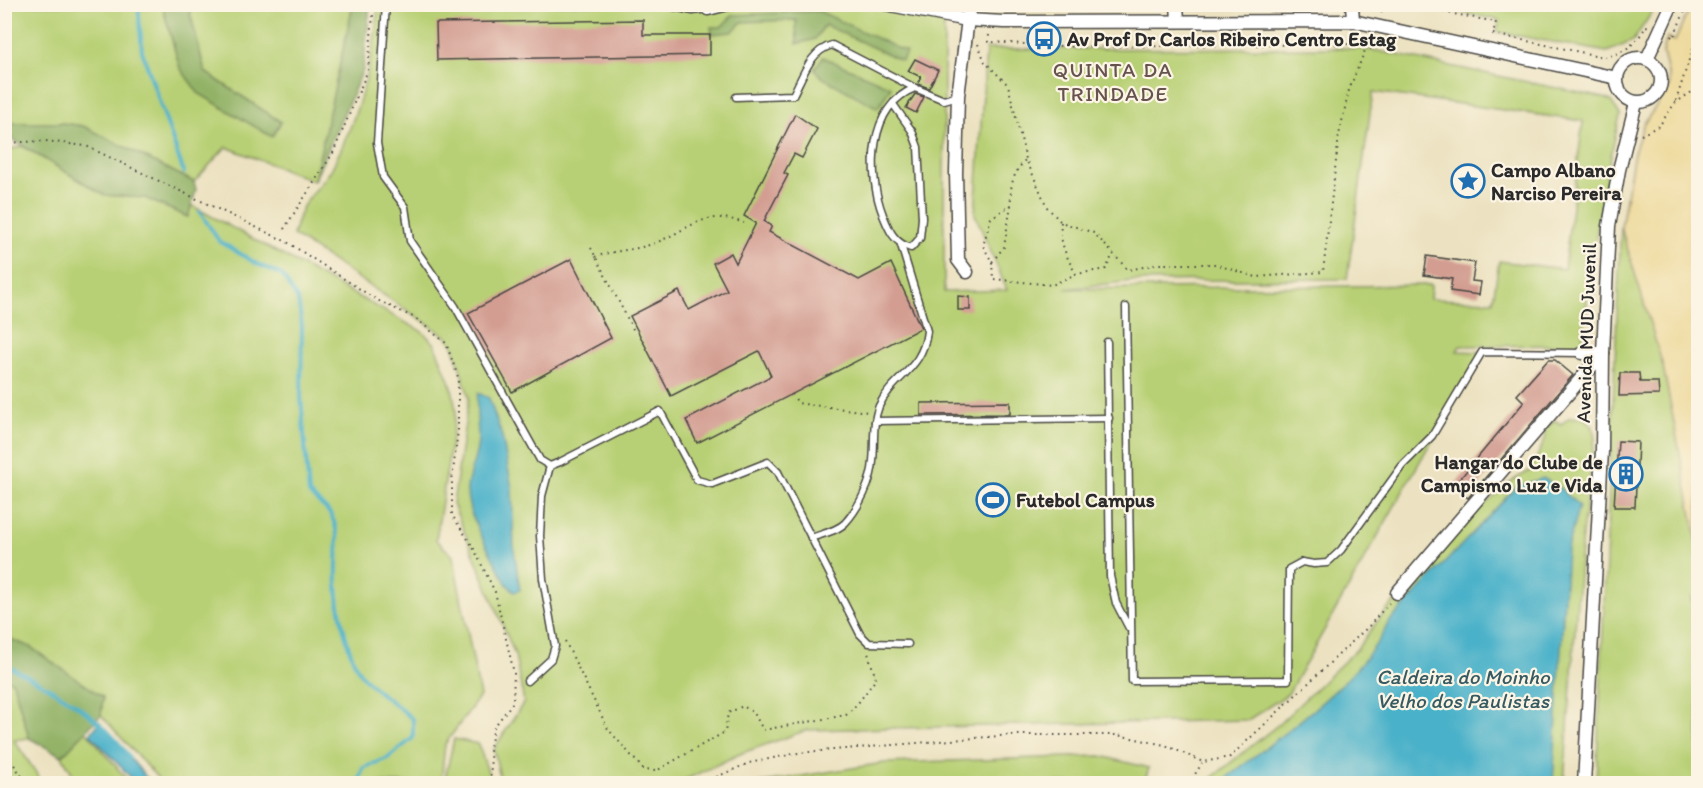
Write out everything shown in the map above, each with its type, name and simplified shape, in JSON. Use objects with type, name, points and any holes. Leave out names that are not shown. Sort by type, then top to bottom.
[{"type":"street","points":[[708,9],[728,4]]},
{"type":"street","points":[[885,4],[968,20],[990,21],[1353,21],[1617,78]]},
{"type":"street","points":[[967,272],[958,260],[956,173],[958,96],[970,4]]},
{"type":"street","points":[[1177,4],[1178,21]]},
{"type":"street","points":[[1353,4],[1353,21]]},
{"type":"street","points":[[1647,59],[1672,4]]},
{"type":"street","points":[[1647,59],[1658,68],[1661,75],[1660,89],[1650,100],[1636,103],[1620,92],[1618,72],[1627,61],[1647,59]]},
{"type":"street","name":"Avenida MUD Juvenil","points":[[1584,783],[1602,451],[1603,353],[1609,225],[1625,143],[1636,103]]},
{"type":"street","points":[[1582,353],[1603,353]]},
{"type":"street","points":[[1397,593],[1603,353]]},
{"type":"lane","points":[[386,4],[377,143],[383,177],[389,189],[405,207],[410,241],[455,306],[540,460],[550,466]]},
{"type":"lane","points":[[660,4],[693,11],[708,9]]},
{"type":"lane","points":[[736,97],[793,95],[812,57],[822,48],[832,45],[915,88],[944,100],[958,96]]},
{"type":"lane","points":[[811,538],[844,524],[869,482],[876,417],[886,396],[920,358],[926,344],[927,331],[901,245],[890,233],[873,178],[873,151],[884,119],[900,94],[915,88]]},
{"type":"lane","points":[[894,104],[912,131],[918,147],[922,218],[920,238],[911,248],[901,245]]},
{"type":"lane","points":[[1126,307],[1132,681],[1288,680],[1289,569],[1302,562],[1327,563],[1341,550],[1402,466],[1432,436],[1482,352],[1582,353]]},
{"type":"lane","points":[[1107,342],[1110,576],[1116,603],[1131,631]]},
{"type":"lane","points":[[527,681],[552,659],[555,646],[543,579],[540,536],[542,496],[550,466],[660,411],[697,480],[712,484],[768,462],[778,472],[860,634],[869,643],[908,644]]},
{"type":"lane","points":[[876,417],[1109,418]]},
{"type":"path","points":[[284,229],[333,153],[368,70],[374,4]]},
{"type":"path","points":[[976,41],[985,62],[1008,85],[1026,159],[1047,207],[1061,222],[1094,233],[1128,270],[1158,264],[1214,264],[1256,277],[1323,272],[1339,135],[1349,90],[1383,4]]},
{"type":"path","points":[[1402,4],[1496,22],[1493,34],[1604,57],[1614,56],[1639,40],[1646,26],[1673,38],[1688,4]]},
{"type":"path","points":[[990,21],[988,42],[1092,47],[1347,44],[1373,49],[1376,26]]},
{"type":"path","points":[[1625,143],[1659,126],[1675,103],[1693,47],[1698,44]]},
{"type":"path","points":[[1675,103],[1698,88]]},
{"type":"path","points":[[4,143],[45,141],[86,146],[287,242],[376,300],[415,318],[446,343],[458,377],[458,430],[452,482],[452,515],[495,592],[514,673],[513,702],[494,727],[490,747],[491,777],[494,783]]},
{"type":"path","points":[[992,262],[1004,247],[1011,205],[1010,184],[1016,171],[1026,159]]},
{"type":"path","points":[[1011,205],[991,218],[983,246],[992,262],[993,279],[1052,285],[1076,274],[1106,269],[1113,254]]},
{"type":"path","points":[[595,257],[614,250],[642,247],[660,241],[704,219],[726,217],[744,223]]},
{"type":"path","points":[[1061,222],[1060,234],[1064,252],[1076,274]]},
{"type":"path","points":[[591,248],[635,333]]},
{"type":"path","points":[[792,394],[798,403],[876,417]]},
{"type":"path","points":[[700,783],[749,763],[798,753],[1011,735],[1117,735],[1165,745],[1203,762],[1230,757],[1369,626],[1397,593]]},
{"type":"path","points":[[562,635],[608,729],[644,770],[656,771],[725,732],[728,713],[743,706],[754,713],[763,730],[846,715],[876,679],[865,639]]},
{"type":"path","points":[[4,750],[27,783]]},
{"type":"path","points":[[1188,783],[1203,762]]},
{"type":"green space","points":[[1657,4],[1633,41],[1607,52],[1497,32],[1499,20],[1423,5]]},
{"type":"green space","points":[[4,5],[162,5],[180,68],[272,136],[281,122],[205,72],[188,5],[353,5],[314,181],[226,147],[194,182],[83,126],[62,123],[11,124],[4,79]]},
{"type":"green space","points":[[162,5],[188,5],[205,72],[281,122],[272,137],[198,93],[180,68]]},
{"type":"green space","points":[[353,5],[370,5],[363,70],[314,181]]},
{"type":"green space","points":[[378,5],[944,5],[944,292],[1007,290],[975,214],[986,49],[1346,48],[1378,51],[1604,98],[1611,101],[1620,115],[1597,229],[1582,345],[1460,346],[1457,351],[1482,352],[1288,694],[1248,720],[807,730],[742,753],[678,783],[501,783],[494,749],[524,702],[515,655],[453,504],[469,397],[453,345],[446,336],[293,235],[302,208],[326,178],[350,129],[369,68]],"holes":[[[1373,92],[1583,121],[1564,269],[1499,261],[1493,301],[1430,299],[1431,285],[1064,289],[1132,281],[1347,279]]]},
{"type":"green space","points":[[819,11],[906,52],[902,61],[825,25],[815,39],[797,44],[796,20],[742,22],[732,32],[712,34],[711,27],[721,27],[733,15]]},
{"type":"green space","points":[[823,57],[891,87],[878,108],[823,78],[814,69]]},
{"type":"green space","points":[[4,79],[11,123],[62,123],[83,126],[194,182],[196,190],[188,217],[145,198],[104,195],[12,139],[5,140]]},
{"type":"green space","points":[[22,146],[104,195],[145,198],[187,217],[191,205],[423,332],[434,343],[452,388],[456,411],[436,540],[453,556],[480,696],[445,744],[441,783],[162,783],[101,715],[103,697],[30,647],[5,637],[5,151]]},
{"type":"green space","points":[[1621,227],[1663,366],[1698,546],[1698,603],[1691,598],[1698,645],[1698,783],[1596,784]]},
{"type":"green space","name":"Caldeira do Moinho Velho dos Paulistas","points":[[1570,417],[1587,419],[1593,427],[1595,438],[1582,533],[1564,783],[1204,784],[1279,724],[1357,649],[1376,623],[1479,503],[1488,502],[1508,483],[1531,470],[1546,437],[1544,431],[1554,420],[1561,424]]},
{"type":"green space","points":[[5,637],[30,647],[103,697],[101,715],[62,756],[29,738],[13,682],[5,678]]},
{"type":"green space","points":[[4,678],[13,682],[29,738],[14,740],[43,783],[8,783],[4,773]]},
{"type":"green space","points":[[86,731],[130,783],[69,783],[75,778],[62,756]]},
{"type":"green space","points":[[454,739],[478,744],[492,783],[444,783]]},
{"type":"green space","points":[[1101,756],[1149,768],[1144,783],[758,783],[884,763]]},
{"type":"sand","points":[[1691,5],[1698,5],[1698,546],[1663,366],[1621,227],[1634,153],[1643,125],[1669,87],[1663,53],[1667,37],[1675,41]]},
{"type":"sand","points":[[1691,597],[1698,603],[1698,645]]},
{"type":"water","points":[[478,393],[489,398],[502,436],[512,488],[514,549],[520,590],[514,592],[506,583],[476,525],[468,500],[468,483],[478,445]]},
{"type":"water","name":"Caldeira do Moinho Velho dos Paulistas","points":[[1543,478],[1561,489],[1579,506],[1567,549],[1553,783],[1220,783],[1313,710],[1359,667],[1376,645],[1388,623],[1516,487]]},
{"type":"water","points":[[100,722],[153,783],[136,783],[90,734]]},
{"type":"building","points":[[643,20],[643,35],[710,35],[710,55],[437,60],[436,23]]},
{"type":"building","points":[[915,59],[938,70],[929,88],[918,84],[921,77],[908,71]]},
{"type":"building","points":[[915,94],[924,97],[916,113],[906,108]]},
{"type":"building","points":[[795,114],[817,129],[802,158],[794,154],[784,173],[788,175],[764,221],[772,226],[769,232],[859,280],[891,263],[921,328],[697,443],[686,420],[771,376],[759,351],[671,396],[630,316],[679,291],[689,310],[727,290],[713,263],[731,253],[736,263],[756,223],[744,216]]},
{"type":"building","points":[[1427,256],[1475,263],[1472,281],[1481,282],[1479,295],[1450,291],[1452,279],[1424,275]]},
{"type":"building","points":[[571,259],[611,338],[512,392],[468,313]]},
{"type":"building","points":[[958,296],[970,297],[970,310],[958,310]]},
{"type":"building","points":[[1548,360],[1555,360],[1573,375],[1468,498],[1453,487],[1524,402],[1517,395]]},
{"type":"building","points":[[1620,373],[1639,373],[1640,382],[1658,382],[1659,395],[1619,396]]},
{"type":"building","points":[[1010,402],[1010,414],[921,415],[921,403]]},
{"type":"building","name":"Hangar do Clube de Campismo Luz e Vida","points":[[1618,441],[1638,442],[1635,507],[1614,507]]},
{"type":"waterway","points":[[138,4],[142,51],[184,173]]},
{"type":"waterway","points":[[200,212],[219,241],[257,264],[282,275],[298,300],[302,326],[301,397],[309,494],[328,511],[335,525],[338,594],[346,637],[352,657],[361,674],[374,688],[413,720],[413,738],[388,758],[363,768],[358,784]]},
{"type":"waterway","points":[[4,664],[57,692],[88,714],[103,726],[129,757]]},
{"type":"place","name":"Av Prof Dr Carlos Ribeiro Centro Estag","points":[[1044,39]]},
{"type":"place","name":"Campo Albano Narciso Pereira","points":[[1468,181]]},
{"type":"place","name":"Hangar do Clube de Campismo Luz e Vida","points":[[1626,474]]},
{"type":"place","name":"Futebol Campus","points":[[993,500]]},
{"type":"district","name":"QUINTA DA TRINDADE","points":[[1113,81]]}]
